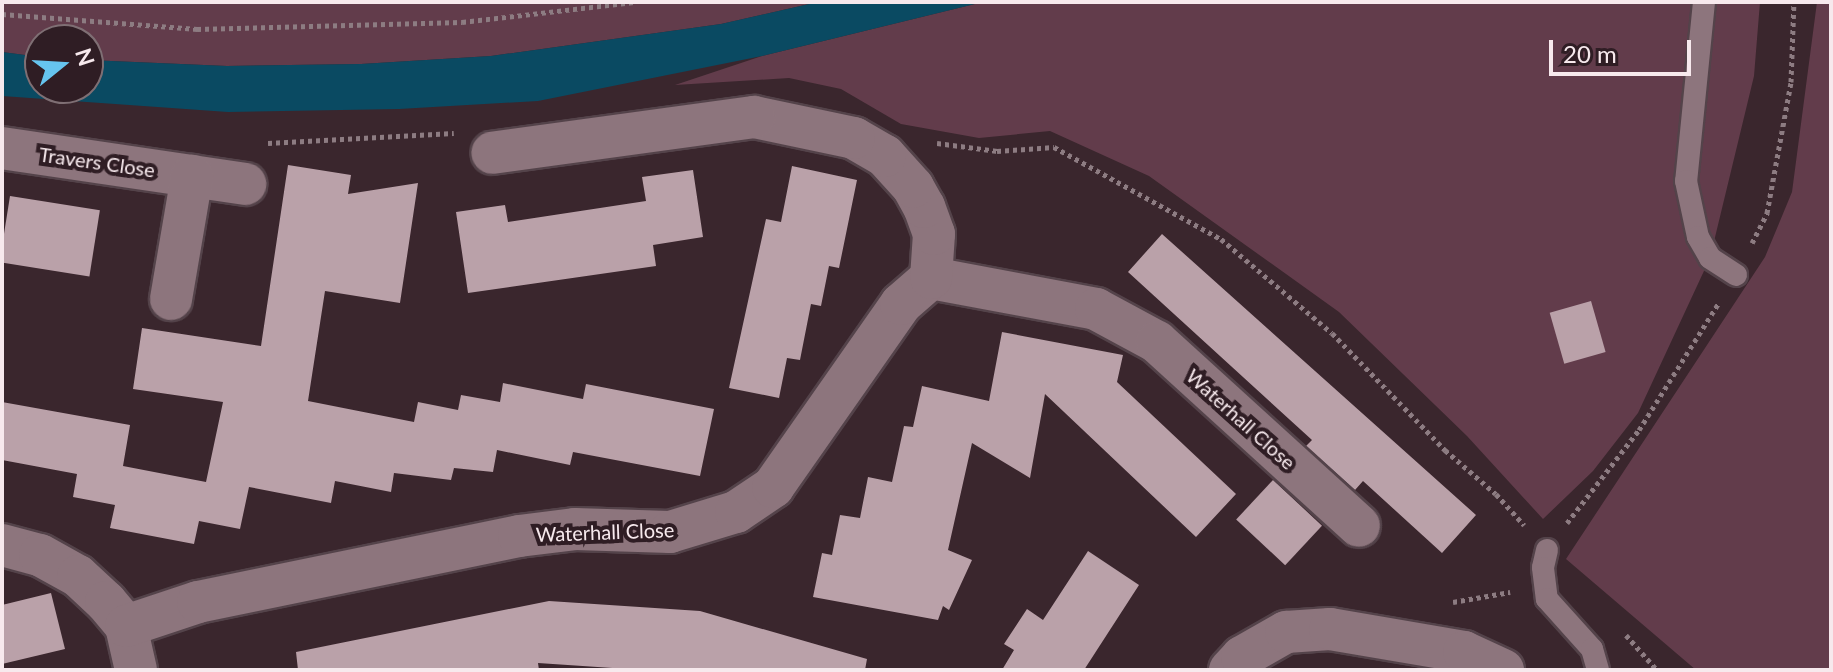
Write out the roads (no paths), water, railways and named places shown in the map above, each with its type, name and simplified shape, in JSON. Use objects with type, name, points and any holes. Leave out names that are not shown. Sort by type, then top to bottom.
[{"type":"street","points":[[475,143],[754,117],[854,138],[885,156],[913,187],[934,234],[931,278]]},
{"type":"street","name":"Travers Close","points":[[2,148],[245,184]]},
{"type":"street","points":[[171,299],[192,176]]},
{"type":"street","name":"Waterhall Close","points":[[126,626],[198,602],[519,536],[575,529],[670,532],[736,512],[773,487],[901,304],[931,278],[1096,309],[1157,342],[1359,526]]},
{"type":"street","points":[[2,545],[40,555],[78,576],[126,626],[136,670]]},
{"type":"street","points":[[1230,670],[1242,657],[1286,632],[1330,629],[1464,652],[1503,670]]},
{"type":"lane","points":[[1704,2],[1686,181],[1698,237],[1710,258],[1736,275]]},
{"type":"lane","points":[[1547,550],[1544,588],[1556,612],[1592,649],[1598,670]]},
{"type":"water","points":[[818,2],[983,2],[762,56],[538,101],[399,109],[228,112],[104,103],[104,61],[227,66],[361,64],[491,56],[721,24]]},
{"type":"water","points":[[2,52],[24,55],[24,98],[2,96]]}]
